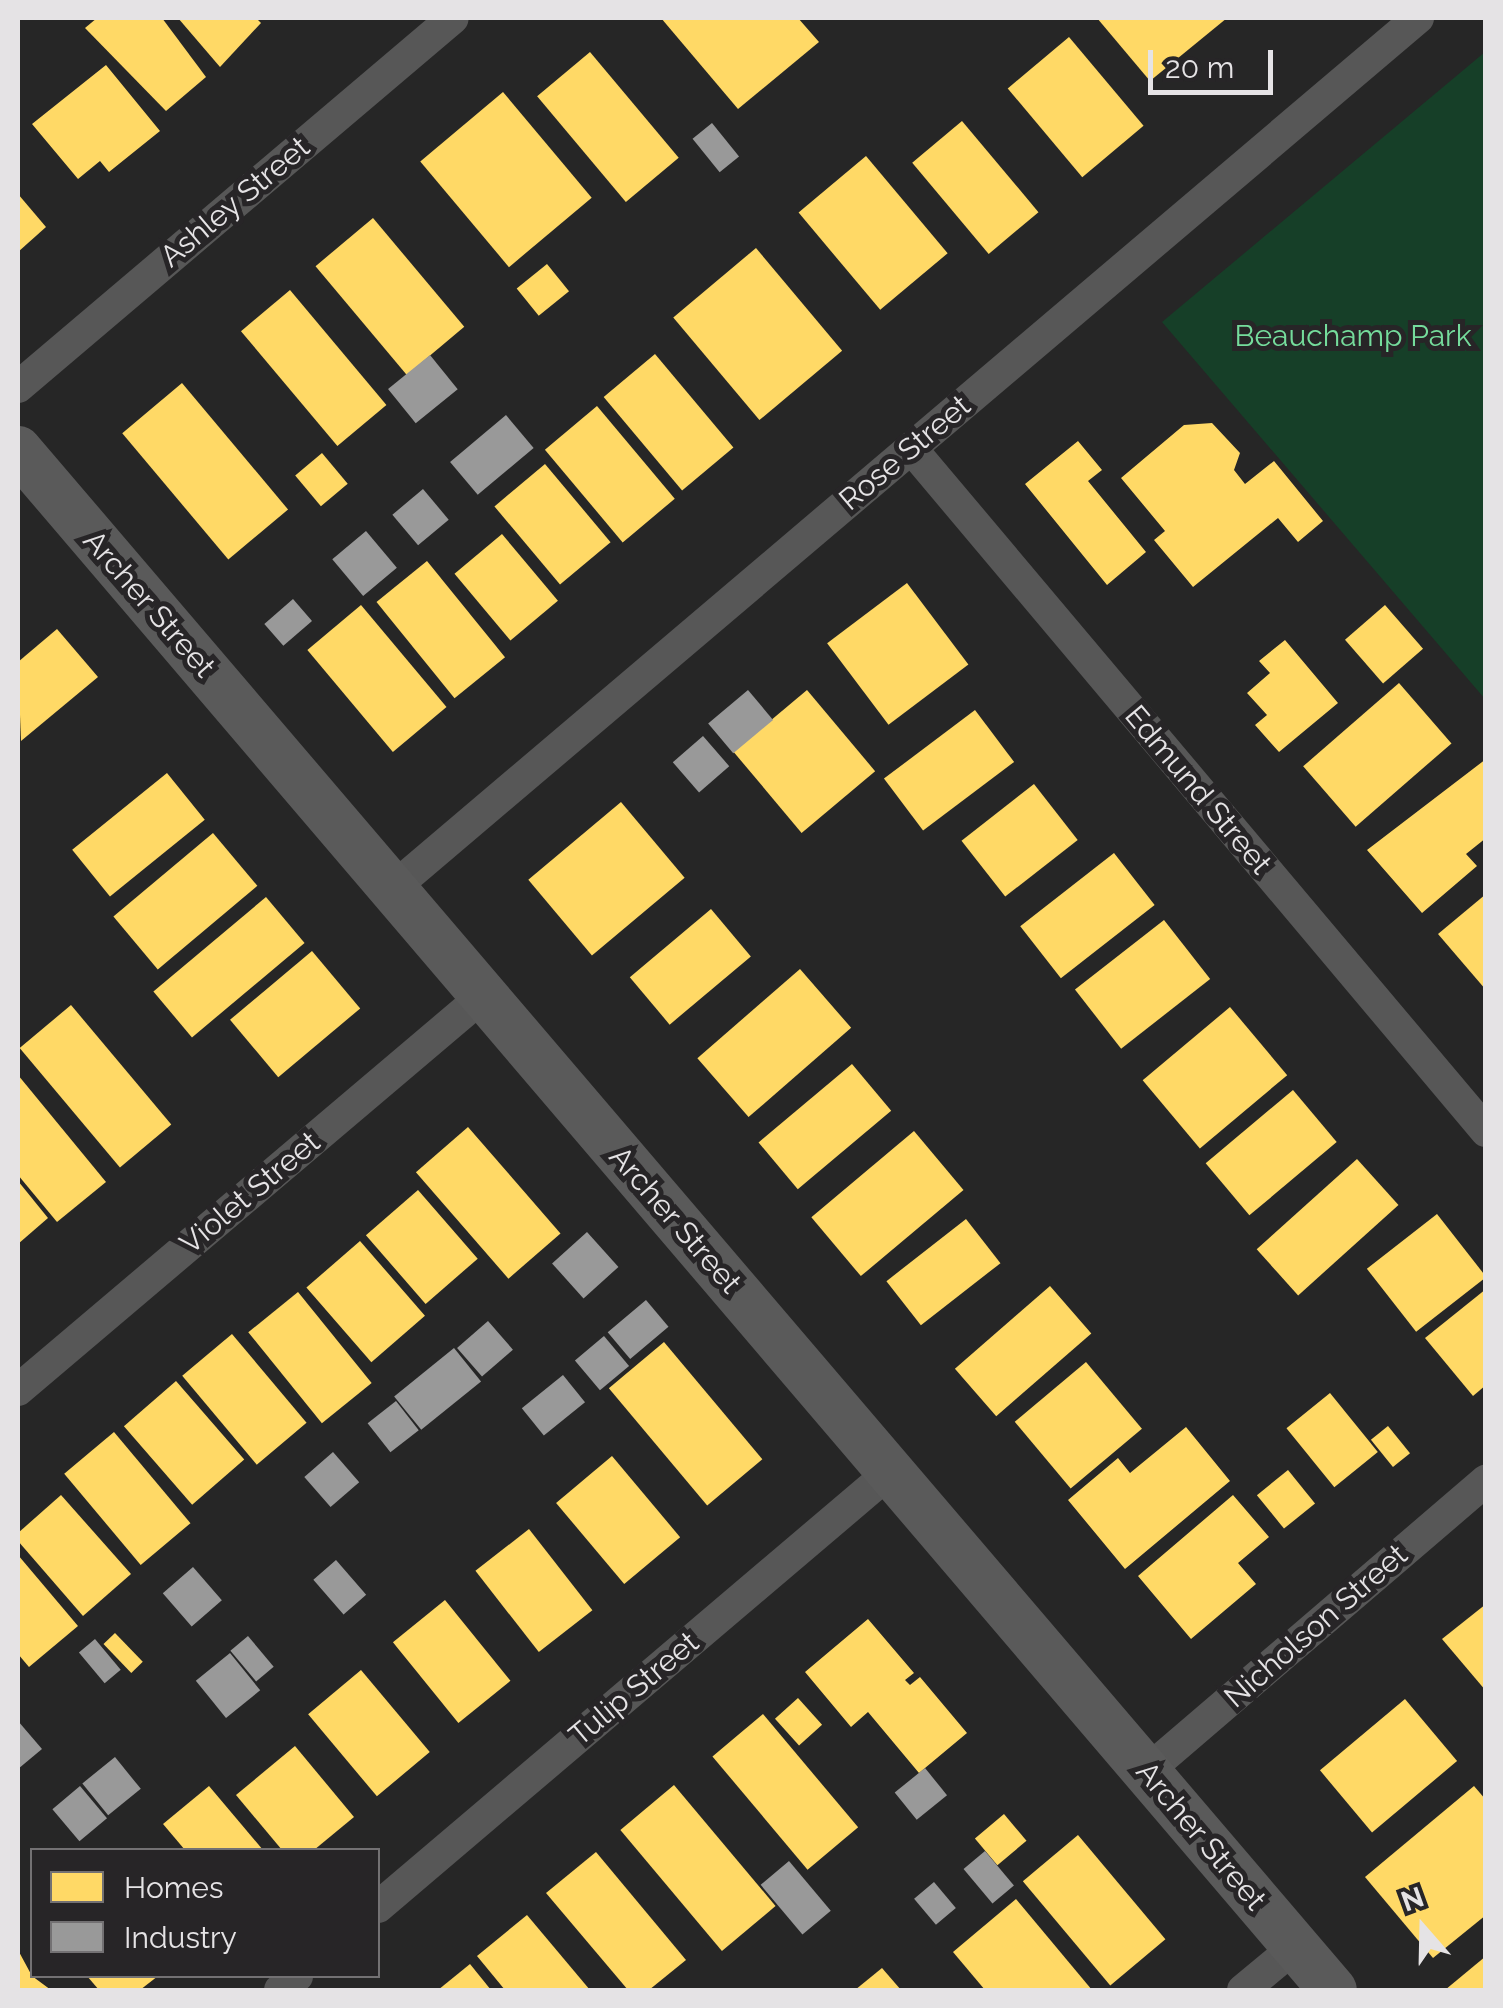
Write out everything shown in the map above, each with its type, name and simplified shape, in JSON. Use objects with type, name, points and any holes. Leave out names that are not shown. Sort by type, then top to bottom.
[{"type":"main road","name":"Archer Street","points":[[18,450],[1333,1990]]},
{"type":"street","name":"Ashley Street","points":[[18,387],[452,18]]},
{"type":"street","name":"Rose Street","points":[[392,889],[1418,18]]},
{"type":"street","name":"Edmund Street","points":[[911,448],[1486,1132]]},
{"type":"street","name":"Violet Street","points":[[18,1390],[483,996]]},
{"type":"street","name":"Tulip Street","points":[[380,1905],[890,1472]]},
{"type":"street","name":"Nicholson Street","points":[[1146,1772],[1486,1481]]},
{"type":"street","points":[[1244,1990],[1295,1947]]},
{"type":"green space","name":"Beauchamp Park","points":[[1485,52],[1485,699],[1162,322]]},
{"type":"building: Homes","points":[[97,18],[162,18],[206,77],[166,111],[85,28]]},
{"type":"building: Homes","points":[[178,18],[256,18],[261,23],[220,67]]},
{"type":"building: Homes","points":[[661,18],[798,18],[819,42],[738,109]]},
{"type":"building: Homes","points":[[1097,18],[1227,18],[1150,81]]},
{"type":"building: Homes","points":[[1069,37],[1144,126],[1082,177],[1008,88]]},
{"type":"building: Homes","points":[[590,52],[679,158],[626,202],[537,96]]},
{"type":"building: Homes","points":[[106,65],[160,131],[109,172],[100,161],[78,179],[32,124]]},
{"type":"building: Homes","points":[[503,92],[592,198],[509,267],[420,161]]},
{"type":"building: Homes","points":[[962,121],[1038,212],[989,254],[912,163]]},
{"type":"building: Homes","points":[[866,156],[948,253],[880,310],[799,213]]},
{"type":"building: Homes","points":[[18,194],[46,227],[18,252]]},
{"type":"building: Homes","points":[[373,218],[464,327],[407,375],[316,266]]},
{"type":"building: Homes","points":[[756,248],[842,351],[759,420],[673,317]]},
{"type":"building: Homes","points":[[547,264],[569,291],[539,316],[517,289]]},
{"type":"building: Homes","points":[[290,290],[386,405],[337,446],[241,331]]},
{"type":"building: Homes","points":[[655,354],[733,447],[682,491],[604,397]]},
{"type":"building: Homes","points":[[182,383],[288,509],[228,560],[122,433]]},
{"type":"building: Homes","points":[[597,406],[675,499],[623,542],[545,450]]},
{"type":"building: Homes","points":[[1212,423],[1240,453],[1234,470],[1245,484],[1274,461],[1323,521],[1298,542],[1278,518],[1193,587],[1154,540],[1165,531],[1121,478],[1184,425]]},
{"type":"building: Homes","points":[[1078,441],[1102,470],[1088,481],[1146,552],[1107,585],[1025,484]]},
{"type":"building: Homes","points":[[322,453],[348,484],[321,506],[295,475]]},
{"type":"building: Homes","points":[[545,464],[611,542],[560,585],[494,506]]},
{"type":"building: Homes","points":[[502,534],[558,601],[510,640],[455,574]]},
{"type":"building: Homes","points":[[427,561],[505,657],[455,698],[376,602]]},
{"type":"building: Homes","points":[[907,583],[968,664],[889,725],[827,643]]},
{"type":"building: Homes","points":[[361,605],[446,707],[393,752],[307,650]]},
{"type":"building: Homes","points":[[1385,605],[1423,649],[1383,684],[1345,640]]},
{"type":"building: Homes","points":[[57,629],[98,677],[21,741],[18,662]]},
{"type":"building: Homes","points":[[1285,640],[1338,703],[1279,752],[1255,725],[1267,715],[1247,693],[1270,673],[1259,661]]},
{"type":"building: Homes","points":[[1399,683],[1451,743],[1356,827],[1303,766]]},
{"type":"building: Homes","points":[[807,690],[875,771],[802,833],[733,752]]},
{"type":"building: Homes","points":[[975,710],[1014,762],[923,831],[884,779]]},
{"type":"building: Homes","points":[[1486,759],[1486,838],[1466,854],[1477,866],[1422,913],[1367,850]]},
{"type":"building: Homes","points":[[167,773],[205,820],[110,896],[72,850]]},
{"type":"building: Homes","points":[[1034,784],[1078,840],[1005,897],[962,841]]},
{"type":"building: Homes","points":[[621,802],[685,878],[592,956],[528,880]]},
{"type":"building: Homes","points":[[213,833],[257,886],[158,969],[113,917]]},
{"type":"building: Homes","points":[[1114,853],[1155,905],[1061,978],[1020,926]]},
{"type":"building: Homes","points":[[1486,894],[1486,990],[1438,934]]},
{"type":"building: Homes","points":[[266,897],[305,943],[192,1037],[153,991]]},
{"type":"building: Homes","points":[[711,909],[751,956],[670,1025],[630,977]]},
{"type":"building: Homes","points":[[1164,920],[1210,979],[1121,1049],[1075,990]]},
{"type":"building: Homes","points":[[312,951],[360,1008],[278,1077],[230,1020]]},
{"type":"building: Homes","points":[[800,969],[851,1028],[749,1117],[697,1058]]},
{"type":"building: Homes","points":[[71,1005],[171,1125],[120,1168],[20,1048]]},
{"type":"building: Homes","points":[[1230,1007],[1287,1075],[1200,1148],[1143,1080]]},
{"type":"building: Homes","points":[[852,1064],[891,1111],[798,1189],[759,1142]]},
{"type":"building: Homes","points":[[18,1075],[106,1182],[57,1222],[18,1175]]},
{"type":"building: Homes","points":[[1293,1090],[1337,1142],[1249,1215],[1206,1163]]},
{"type":"building: Homes","points":[[468,1127],[561,1233],[508,1279],[416,1172]]},
{"type":"building: Homes","points":[[914,1131],[963,1190],[861,1276],[811,1217]]},
{"type":"building: Homes","points":[[1357,1159],[1398,1205],[1298,1295],[1257,1249]]},
{"type":"building: Homes","points":[[18,1181],[48,1218],[18,1244]]},
{"type":"building: Homes","points":[[418,1190],[478,1259],[426,1304],[366,1235]]},
{"type":"building: Homes","points":[[1437,1214],[1486,1277],[1416,1332],[1367,1269]]},
{"type":"building: Homes","points":[[966,1219],[1000,1263],[921,1325],[886,1281]]},
{"type":"building: Homes","points":[[360,1241],[425,1316],[371,1362],[306,1288]]},
{"type":"building: Homes","points":[[1050,1286],[1091,1334],[996,1416],[955,1369]]},
{"type":"building: Homes","points":[[1486,1289],[1486,1385],[1473,1396],[1425,1338]]},
{"type":"building: Homes","points":[[298,1292],[372,1383],[322,1423],[248,1332]]},
{"type":"building: Homes","points":[[232,1334],[307,1423],[257,1465],[182,1376]]},
{"type":"building: Homes","points":[[664,1342],[762,1459],[707,1505],[609,1388]]},
{"type":"building: Homes","points":[[1086,1362],[1142,1429],[1071,1488],[1015,1422]]},
{"type":"building: Homes","points":[[176,1381],[244,1459],[192,1505],[124,1426]]},
{"type":"building: Homes","points":[[1330,1393],[1378,1452],[1334,1487],[1286,1428]]},
{"type":"building: Homes","points":[[1388,1426],[1410,1453],[1393,1467],[1371,1440]]},
{"type":"building: Homes","points":[[1186,1427],[1230,1481],[1125,1569],[1068,1500],[1118,1458],[1130,1473]]},
{"type":"building: Homes","points":[[114,1432],[190,1523],[141,1565],[64,1474]]},
{"type":"building: Homes","points":[[612,1456],[680,1537],[624,1584],[556,1503]]},
{"type":"building: Homes","points":[[1288,1470],[1315,1503],[1284,1529],[1257,1495]]},
{"type":"building: Homes","points":[[61,1495],[131,1574],[83,1616],[18,1541],[18,1533]]},
{"type":"building: Homes","points":[[1233,1495],[1269,1537],[1238,1563],[1256,1584],[1191,1639],[1138,1576]]},
{"type":"building: Homes","points":[[529,1529],[592,1610],[539,1652],[475,1571]]},
{"type":"building: Homes","points":[[18,1555],[78,1626],[29,1667],[18,1654]]},
{"type":"building: Homes","points":[[445,1600],[510,1681],[458,1723],[393,1642]]},
{"type":"building: Homes","points":[[1486,1604],[1486,1691],[1442,1639]]},
{"type":"building: Homes","points":[[868,1619],[914,1673],[905,1680],[910,1685],[920,1677],[967,1733],[919,1773],[868,1712],[851,1727],[805,1672]]},
{"type":"building: Homes","points":[[115,1633],[143,1662],[131,1673],[103,1644]]},
{"type":"building: Homes","points":[[361,1670],[430,1752],[377,1796],[308,1714]]},
{"type":"building: Homes","points":[[798,1698],[822,1725],[799,1745],[775,1719]]},
{"type":"building: Homes","points":[[1405,1699],[1457,1761],[1372,1832],[1320,1770]]},
{"type":"building: Homes","points":[[763,1714],[858,1827],[808,1870],[712,1756]]},
{"type":"building: Homes","points":[[295,1746],[354,1817],[316,1848],[280,1848],[236,1795]]},
{"type":"building: Homes","points":[[674,1785],[776,1906],[722,1951],[620,1830]]},
{"type":"building: Homes","points":[[209,1786],[261,1848],[183,1848],[163,1824]]},
{"type":"building: Homes","points":[[1474,1786],[1486,1800],[1486,1915],[1433,1958],[1365,1877]]},
{"type":"building: Homes","points":[[1004,1814],[1026,1841],[997,1865],[975,1838]]},
{"type":"building: Homes","points":[[1078,1835],[1165,1939],[1110,1985],[1023,1881]]},
{"type":"building: Homes","points":[[596,1852],[686,1960],[649,1990],[628,1990],[546,1893]]},
{"type":"building: Homes","points":[[1016,1899],[1092,1990],[985,1990],[953,1952]]},
{"type":"building: Homes","points":[[527,1915],[590,1990],[505,1990],[477,1956]]},
{"type":"building: Homes","points":[[18,1950],[30,1978],[51,1990],[18,1990]]},
{"type":"building: Homes","points":[[1486,1956],[1486,1990],[1445,1990]]},
{"type":"building: Homes","points":[[470,1964],[491,1990],[438,1990]]},
{"type":"building: Homes","points":[[882,1968],[901,1990],[855,1990]]},
{"type":"building: Homes","points":[[89,1978],[155,1978],[140,1990],[99,1990]]},
{"type":"building: Industry","points":[[712,123],[739,156],[720,172],[693,139]]},
{"type":"building: Industry","points":[[430,355],[458,389],[416,423],[388,389]]},
{"type":"building: Industry","points":[[506,415],[534,448],[478,495],[450,462]]},
{"type":"building: Industry","points":[[423,489],[449,520],[418,545],[392,515]]},
{"type":"building: Industry","points":[[366,531],[397,568],[363,596],[332,559]]},
{"type":"building: Industry","points":[[293,599],[312,621],[283,646],[264,624]]},
{"type":"building: Industry","points":[[748,690],[773,720],[733,753],[708,723]]},
{"type":"building: Industry","points":[[703,736],[729,766],[699,792],[673,762]]},
{"type":"building: Industry","points":[[587,1232],[618,1267],[584,1298],[552,1263]]},
{"type":"building: Industry","points":[[646,1300],[668,1327],[630,1359],[608,1332]]},
{"type":"building: Industry","points":[[488,1321],[513,1350],[482,1377],[457,1348]]},
{"type":"building: Industry","points":[[604,1336],[629,1366],[600,1390],[575,1360]]},
{"type":"building: Industry","points":[[454,1348],[481,1381],[421,1430],[394,1396]]},
{"type":"building: Industry","points":[[563,1375],[585,1402],[544,1436],[522,1408]]},
{"type":"building: Industry","points":[[396,1401],[419,1430],[390,1452],[368,1423]]},
{"type":"building: Industry","points":[[333,1452],[359,1482],[331,1507],[304,1477]]},
{"type":"building: Industry","points":[[336,1560],[366,1595],[344,1614],[313,1580]]},
{"type":"building: Industry","points":[[193,1567],[222,1600],[192,1626],[163,1593]]},
{"type":"building: Industry","points":[[248,1636],[274,1667],[256,1681],[230,1651]]},
{"type":"building: Industry","points":[[95,1639],[121,1670],[105,1683],[79,1652]]},
{"type":"building: Industry","points":[[230,1653],[260,1690],[226,1718],[196,1681]]},
{"type":"building: Industry","points":[[18,1721],[42,1749],[18,1769]]},
{"type":"building: Industry","points":[[115,1757],[141,1789],[108,1815],[82,1783]]},
{"type":"building: Industry","points":[[925,1768],[947,1795],[917,1820],[895,1793]]},
{"type":"building: Industry","points":[[80,1786],[107,1818],[79,1841],[52,1809]]},
{"type":"building: Industry","points":[[985,1851],[1014,1885],[992,1903],[964,1869]]},
{"type":"building: Industry","points":[[789,1861],[831,1911],[802,1935],[761,1885]]},
{"type":"building: Industry","points":[[934,1882],[956,1908],[936,1925],[914,1899]]}]
